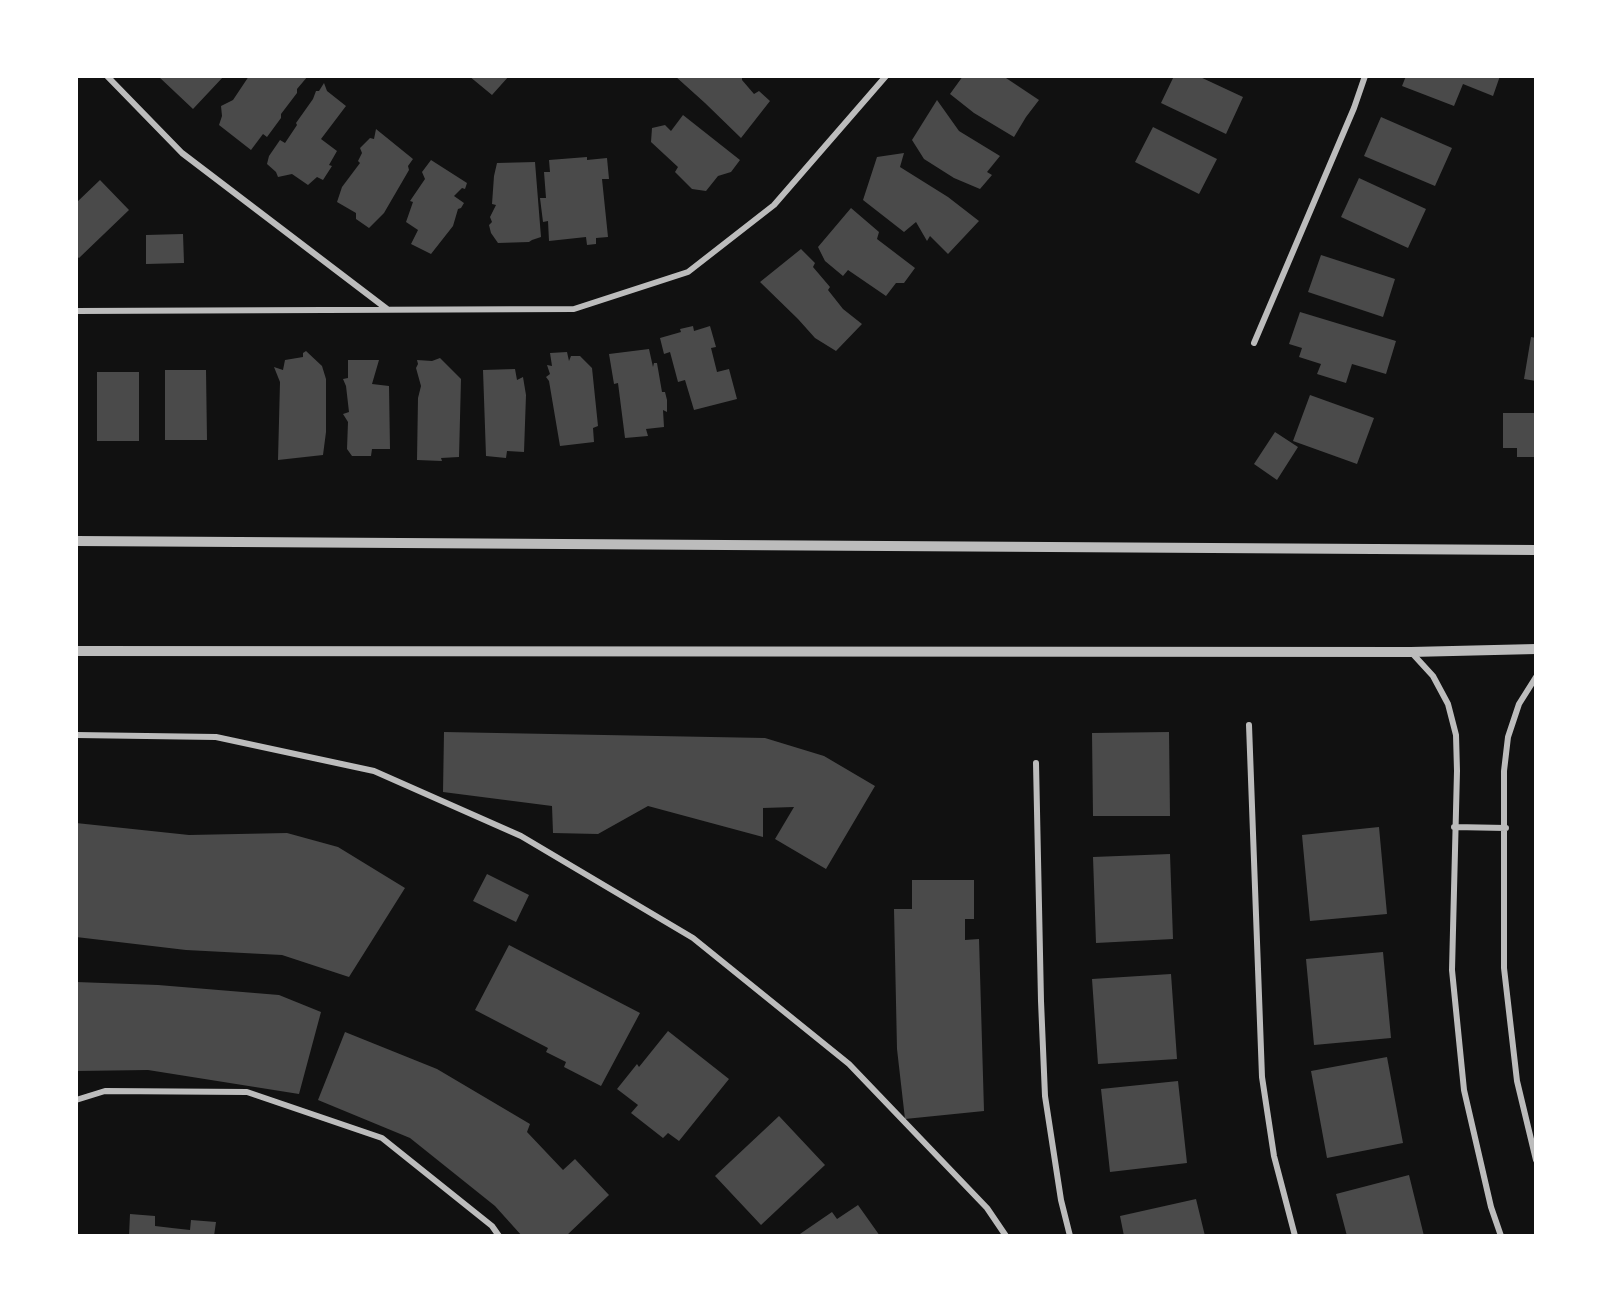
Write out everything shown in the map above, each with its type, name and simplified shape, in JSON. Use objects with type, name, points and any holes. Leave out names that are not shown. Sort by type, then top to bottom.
[{"type":"street","points":[[107,76],[182,153],[388,310]]},
{"type":"street","points":[[76,311],[574,309],[688,272],[774,206],[886,76]]},
{"type":"street","points":[[1254,343],[1354,108],[1365,76]]},
{"type":"street","points":[[76,541],[1536,549]]},
{"type":"street","points":[[76,651],[1411,652],[1536,649]]},
{"type":"street","points":[[1411,652],[1433,676],[1448,704],[1456,735],[1452,970],[1464,1090],[1491,1207],[1501,1236]]},
{"type":"street","points":[[1536,677],[1519,704],[1508,737],[1504,771],[1506,828],[1504,968],[1516,1081],[1536,1160]]},
{"type":"street","points":[[1249,725],[1262,1077],[1274,1156],[1295,1236]]},
{"type":"street","points":[[76,735],[216,737],[374,771],[521,836],[693,938],[849,1064],[987,1208],[1006,1236]]},
{"type":"street","points":[[1036,763],[1045,1096],[1061,1200],[1070,1236]]},
{"type":"street","points":[[1454,827],[1506,828]]},
{"type":"street","points":[[76,1100],[105,1090],[247,1092],[382,1138],[492,1226],[499,1236]]},
{"type":"building","points":[[158,76],[224,76],[193,109]]},
{"type":"building","points":[[249,76],[308,76],[297,89],[297,93],[267,137],[263,134],[251,150],[219,125],[222,116],[221,106],[233,100]]},
{"type":"building","points":[[469,76],[509,76],[492,95]]},
{"type":"building","points":[[675,76],[742,76],[742,80],[754,94],[759,91],[770,101],[741,138]]},
{"type":"building","points":[[963,76],[1003,76],[1039,100],[1014,137],[974,113],[950,94]]},
{"type":"building","points":[[1174,76],[1198,76],[1243,97],[1226,134],[1161,103]]},
{"type":"building","points":[[1406,76],[1500,76],[1493,96],[1463,84],[1454,106],[1402,86]]},
{"type":"building","points":[[324,83],[327,91],[346,106],[321,139],[337,151],[329,165],[332,166],[323,180],[317,177],[308,185],[292,174],[278,177],[267,164],[269,156],[280,140],[285,143],[316,91],[319,91]]},
{"type":"building","points":[[937,100],[959,131],[1000,156],[987,172],[992,175],[980,189],[954,178],[924,159],[912,140]]},
{"type":"building","points":[[683,115],[740,160],[731,172],[718,176],[706,191],[692,189],[675,172],[678,167],[651,142],[652,128],[665,125],[671,131]]},
{"type":"building","points":[[1381,117],[1452,148],[1435,186],[1364,156]]},
{"type":"building","points":[[1153,127],[1217,159],[1199,194],[1135,162]]},
{"type":"building","points":[[376,129],[413,159],[384,213],[369,228],[356,219],[356,213],[337,202],[342,187],[360,163],[358,161],[362,153],[360,148],[370,138],[374,139]]},
{"type":"building","points":[[904,153],[900,167],[948,197],[979,221],[948,254],[930,236],[927,241],[916,222],[904,232],[863,200],[877,157]]},
{"type":"building","points":[[587,157],[587,160],[607,158],[609,179],[602,179],[608,237],[596,238],[596,244],[587,245],[586,237],[549,241],[548,221],[543,222],[540,198],[546,198],[544,172],[550,172],[549,160]]},
{"type":"building","points":[[431,160],[467,183],[465,189],[462,188],[454,196],[464,203],[458,209],[453,226],[431,254],[411,244],[418,230],[406,222],[413,202],[410,201],[425,179],[422,172]]},
{"type":"building","points":[[535,162],[541,237],[529,242],[498,243],[489,225],[492,222],[490,217],[496,205],[492,204],[497,163]]},
{"type":"building","points":[[1359,178],[1426,209],[1408,248],[1341,217]]},
{"type":"building","points":[[100,180],[129,210],[79,258],[76,256],[76,203]]},
{"type":"building","points":[[851,208],[879,232],[877,239],[915,268],[904,283],[896,283],[886,296],[848,270],[843,276],[825,261],[818,247]]},
{"type":"building","points":[[183,234],[184,263],[146,264],[146,235]]},
{"type":"building","points":[[801,249],[815,263],[813,267],[830,287],[828,290],[843,309],[862,324],[836,351],[815,338],[760,282]]},
{"type":"building","points":[[1321,255],[1395,279],[1383,317],[1308,292]]},
{"type":"building","points":[[1300,312],[1396,341],[1386,374],[1352,364],[1346,383],[1317,374],[1321,364],[1299,357],[1302,348],[1289,344]]},
{"type":"building","points":[[693,326],[694,331],[710,326],[716,347],[711,348],[717,372],[729,369],[737,399],[694,410],[685,380],[678,382],[670,352],[664,354],[660,338]]},
{"type":"building","points":[[1531,337],[1536,338],[1536,381],[1524,379]]},
{"type":"building","points":[[649,349],[653,367],[654,363],[657,363],[662,392],[665,392],[667,400],[667,412],[663,410],[664,427],[646,429],[648,436],[625,438],[618,383],[614,384],[609,354]]},
{"type":"building","points":[[306,351],[322,366],[326,379],[326,432],[323,455],[278,460],[280,382],[274,367],[283,370],[285,360],[303,357]]},
{"type":"building","points":[[567,352],[569,361],[571,356],[580,356],[592,368],[598,426],[593,428],[594,442],[560,446],[549,381],[546,377],[550,374],[547,365],[552,366],[550,353]]},
{"type":"building","points":[[440,358],[461,379],[459,457],[441,458],[442,461],[417,460],[418,398],[421,386],[416,368],[417,360],[432,361]]},
{"type":"building","points":[[348,360],[379,360],[372,384],[389,386],[390,449],[372,449],[371,456],[352,456],[347,449],[348,422],[343,414],[349,412],[343,379],[348,378]]},
{"type":"building","points":[[515,369],[517,380],[523,377],[526,395],[524,452],[507,451],[506,458],[486,456],[483,370]]},
{"type":"building","points":[[165,370],[206,370],[207,440],[165,440]]},
{"type":"building","points":[[97,372],[139,372],[139,441],[97,441]]},
{"type":"building","points":[[1310,395],[1374,418],[1357,464],[1293,441]]},
{"type":"building","points":[[1503,413],[1536,413],[1536,457],[1517,457],[1517,448],[1503,448]]},
{"type":"building","points":[[1275,432],[1298,447],[1277,480],[1254,464]]},
{"type":"building","points":[[444,732],[765,738],[824,756],[875,786],[826,869],[775,839],[794,807],[763,808],[763,837],[648,806],[598,834],[553,833],[552,806],[443,792]]},
{"type":"building","points":[[1169,732],[1170,816],[1093,816],[1092,733]]},
{"type":"building","points":[[76,823],[189,835],[287,833],[338,847],[405,888],[349,977],[282,955],[186,950],[76,937]]},
{"type":"building","points":[[1379,827],[1387,914],[1310,921],[1302,835]]},
{"type":"building","points":[[1170,854],[1173,939],[1096,943],[1093,857]]},
{"type":"building","points":[[487,874],[529,895],[516,922],[473,901]]},
{"type":"building","points":[[912,880],[974,880],[974,919],[965,919],[965,940],[979,939],[984,1111],[905,1119],[897,1049],[894,909],[912,909]]},
{"type":"building","points":[[509,945],[640,1013],[601,1086],[564,1067],[566,1062],[546,1052],[548,1048],[475,1010]]},
{"type":"building","points":[[1383,952],[1391,1038],[1314,1045],[1306,959]]},
{"type":"building","points":[[1171,974],[1177,1059],[1098,1064],[1092,979]]},
{"type":"building","points":[[76,982],[158,985],[279,995],[321,1012],[299,1094],[148,1070],[76,1071]]},
{"type":"building","points":[[668,1031],[729,1079],[679,1141],[668,1133],[663,1138],[631,1113],[638,1105],[617,1089],[637,1064],[639,1067]]},
{"type":"building","points":[[345,1032],[437,1069],[530,1124],[527,1132],[563,1170],[575,1159],[609,1195],[566,1236],[522,1236],[495,1206],[410,1138],[318,1100]]},
{"type":"building","points":[[1387,1057],[1403,1143],[1327,1158],[1311,1071]]},
{"type":"building","points":[[1178,1081],[1187,1163],[1110,1172],[1101,1089]]},
{"type":"building","points":[[779,1116],[825,1165],[761,1225],[715,1176]]},
{"type":"building","points":[[1409,1175],[1424,1236],[1347,1236],[1336,1194]]},
{"type":"building","points":[[1196,1199],[1205,1236],[1124,1236],[1120,1216]]},
{"type":"building","points":[[858,1205],[880,1236],[797,1236],[832,1212],[837,1219]]},
{"type":"building","points":[[130,1214],[155,1216],[155,1226],[190,1230],[191,1220],[216,1222],[214,1236],[129,1236]]}]
